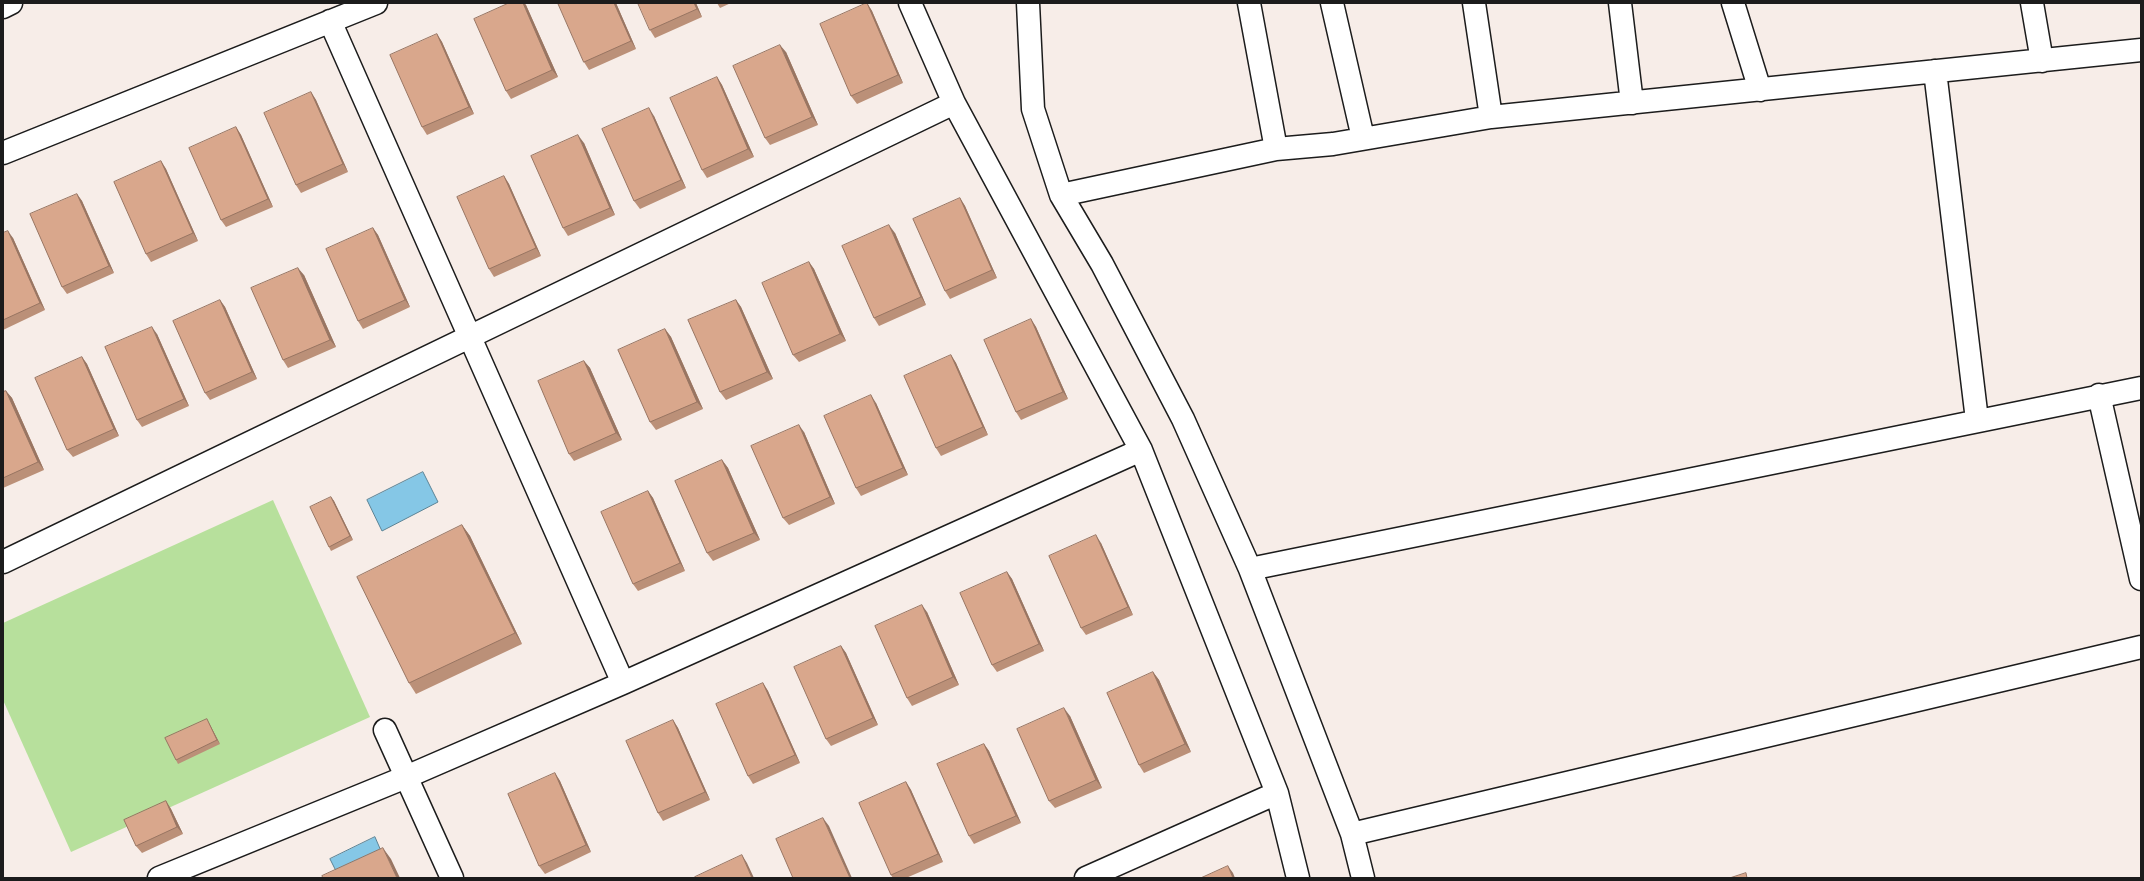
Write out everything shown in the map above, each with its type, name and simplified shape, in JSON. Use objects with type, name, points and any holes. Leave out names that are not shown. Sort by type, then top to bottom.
[{"type":"street","points":[[3,7],[11,3]]},
{"type":"street","points":[[3,153],[376,3]]},
{"type":"street","points":[[910,3],[954,103],[1141,450],[1277,793],[1298,878]]},
{"type":"street","points":[[1028,3],[1033,109],[1061,195],[1102,264],[1183,420],[1250,568],[1352,834],[1363,878]]},
{"type":"street","points":[[1249,3],[1276,150]]},
{"type":"street","points":[[1332,3],[1363,138]]},
{"type":"street","points":[[1474,3],[1491,117]]},
{"type":"street","points":[[1620,3],[1632,103]]},
{"type":"street","points":[[1733,3],[1760,90]]},
{"type":"street","points":[[2032,3],[2042,61]]},
{"type":"street","points":[[330,22],[623,683]]},
{"type":"street","points":[[1061,195],[1276,150],[1334,144],[1491,117],[2141,50]]},
{"type":"street","points":[[1935,71],[1977,420]]},
{"type":"street","points":[[3,562],[954,103]]},
{"type":"street","points":[[1250,568],[2099,395],[2141,388]]},
{"type":"street","points":[[2099,395],[2141,579]]},
{"type":"street","points":[[159,878],[406,776],[623,683],[1141,450]]},
{"type":"street","points":[[1352,834],[2141,647]]},
{"type":"street","points":[[386,730],[452,878]]},
{"type":"street","points":[[1086,878],[1277,793]]},
{"type":"green space","points":[[273,500],[370,717],[71,852],[3,700],[3,623]]},
{"type":"water","points":[[423,472],[438,502],[382,531],[367,500]]},
{"type":"water","points":[[375,837],[384,858],[338,875],[330,859]]},
{"type":"building","points":[[509,3],[523,3],[552,70],[506,91],[474,19]]},
{"type":"building","points":[[558,3],[614,3],[631,41],[584,62]]},
{"type":"building","points":[[638,3],[694,3],[697,9],[650,30]]},
{"type":"building","points":[[867,3],[898,75],[851,96],[820,24]]},
{"type":"building","points":[[437,34],[469,107],[422,127],[390,55]]},
{"type":"building","points":[[780,45],[812,117],[765,138],[733,66]]},
{"type":"building","points":[[717,77],[748,149],[702,170],[670,98]]},
{"type":"building","points":[[311,92],[343,164],[296,185],[264,113]]},
{"type":"building","points":[[649,108],[681,180],[634,201],[602,129]]},
{"type":"building","points":[[236,127],[268,199],[221,220],[189,148]]},
{"type":"building","points":[[578,135],[610,208],[563,228],[531,156]]},
{"type":"building","points":[[161,161],[193,233],[146,254],[114,182]]},
{"type":"building","points":[[504,176],[536,248],[489,269],[457,197]]},
{"type":"building","points":[[77,194],[109,266],[62,287],[30,214]]},
{"type":"building","points":[[960,198],[992,270],[945,291],[913,219]]},
{"type":"building","points":[[889,225],[921,297],[874,318],[842,246]]},
{"type":"building","points":[[373,228],[405,300],[358,321],[326,249]]},
{"type":"building","points":[[8,231],[40,303],[3,320],[3,233]]},
{"type":"building","points":[[809,262],[840,334],[793,355],[762,283]]},
{"type":"building","points":[[298,268],[330,340],[283,360],[251,288]]},
{"type":"building","points":[[220,300],[252,372],[205,393],[173,321]]},
{"type":"building","points":[[736,300],[767,372],[720,392],[688,320]]},
{"type":"building","points":[[1031,319],[1063,392],[1016,412],[984,340]]},
{"type":"building","points":[[152,327],[184,399],[137,420],[105,347]]},
{"type":"building","points":[[665,329],[697,402],[650,422],[618,350]]},
{"type":"building","points":[[951,355],[983,427],[936,448],[904,376]]},
{"type":"building","points":[[82,357],[114,429],[67,450],[35,378]]},
{"type":"building","points":[[584,361],[616,433],[569,454],[538,381]]},
{"type":"building","points":[[6,391],[38,462],[3,478],[3,392]]},
{"type":"building","points":[[871,395],[903,468],[856,488],[824,416]]},
{"type":"building","points":[[799,425],[830,497],[783,518],[751,446]]},
{"type":"building","points":[[722,460],[754,533],[707,553],[675,481]]},
{"type":"building","points":[[648,491],[680,563],[633,584],[601,512]]},
{"type":"building","points":[[331,497],[350,536],[329,547],[310,507]]},
{"type":"building","points":[[462,525],[515,633],[409,683],[357,577]]},
{"type":"building","points":[[1096,535],[1128,607],[1081,628],[1049,556]]},
{"type":"building","points":[[1007,572],[1039,644],[992,665],[960,593]]},
{"type":"building","points":[[922,605],[953,677],[907,698],[875,626]]},
{"type":"building","points":[[841,646],[873,718],[826,739],[794,667]]},
{"type":"building","points":[[1153,672],[1185,744],[1139,765],[1107,693]]},
{"type":"building","points":[[763,683],[795,755],[748,776],[716,704]]},
{"type":"building","points":[[1064,708],[1096,780],[1049,801],[1017,729]]},
{"type":"building","points":[[207,719],[217,740],[176,760],[165,738]]},
{"type":"building","points":[[673,720],[705,792],[658,813],[626,741]]},
{"type":"building","points":[[984,744],[1016,816],[969,836],[937,764]]},
{"type":"building","points":[[555,773],[586,845],[539,866],[508,794]]},
{"type":"building","points":[[906,782],[938,854],[891,875],[859,803]]},
{"type":"building","points":[[166,801],[177,827],[136,846],[124,820]]},
{"type":"building","points":[[823,818],[850,878],[793,878],[776,839]]},
{"type":"building","points":[[383,848],[397,878],[323,878],[322,876]]},
{"type":"building","points":[[742,855],[752,878],[695,877]]},
{"type":"building","points":[[1228,866],[1233,878],[1201,878]]},
{"type":"building","points":[[1746,873],[1747,878],[1730,878]]}]
